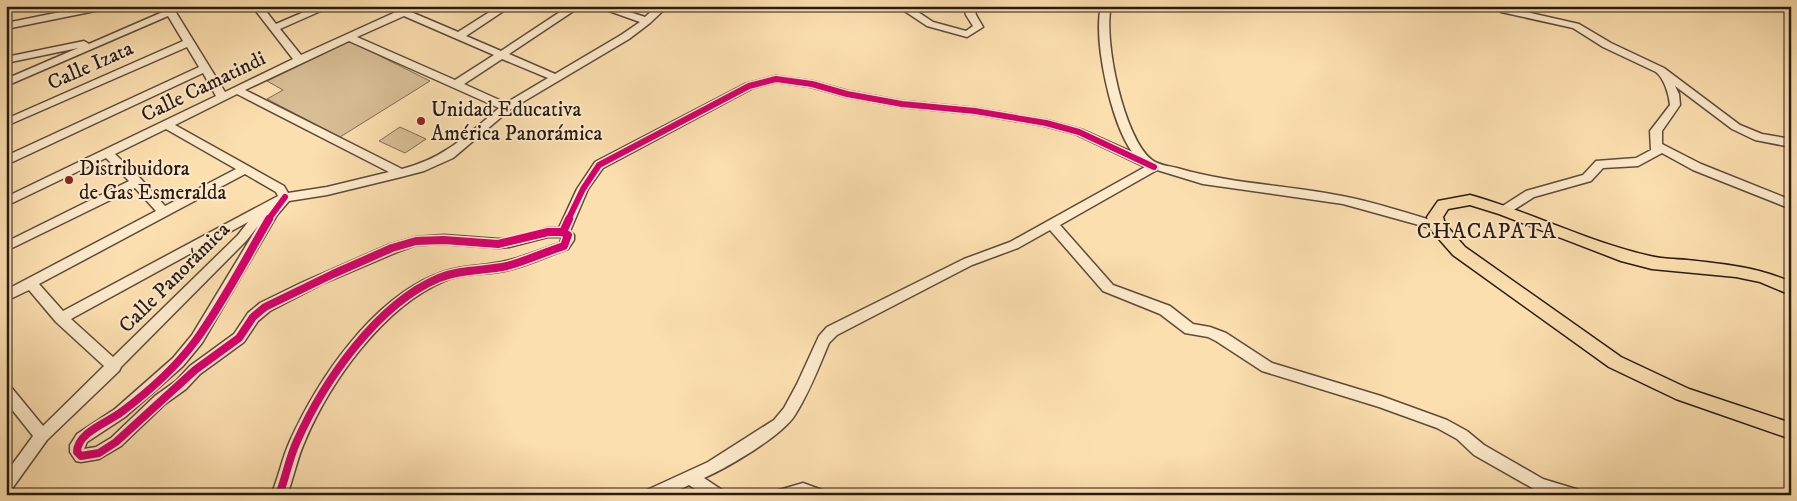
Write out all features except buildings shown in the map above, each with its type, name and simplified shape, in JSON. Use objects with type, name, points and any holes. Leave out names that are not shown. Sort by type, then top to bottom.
[{"type":"main road","points":[[1791,289],[1764,277],[1736,271],[1652,263],[1621,255],[1505,210],[1470,200],[1443,205],[1435,217],[1437,226],[1459,251],[1615,362],[1683,394],[1791,431]]},
{"type":"street","points":[[6,26],[105,6]]},
{"type":"street","points":[[257,6],[299,60]]},
{"type":"street","points":[[273,29],[327,6]]},
{"type":"street","name":"Calle Camatindi","points":[[6,202],[299,60],[417,6]]},
{"type":"street","points":[[459,36],[506,6]]},
{"type":"street","points":[[455,85],[576,6]]},
{"type":"street","points":[[600,6],[647,21]]},
{"type":"street","name":"Calle Panorámica","points":[[6,486],[42,436],[114,367],[242,238],[268,206],[285,197],[327,191],[420,168],[450,155],[507,107],[604,51],[647,21],[663,6]]},
{"type":"street","points":[[902,6],[930,24],[967,34],[978,27],[971,15],[969,6]]},
{"type":"street","points":[[1106,6],[1103,24],[1108,66],[1118,106],[1132,143],[1152,166]]},
{"type":"street","points":[[6,82],[113,38],[169,9],[223,98]]},
{"type":"street","points":[[1504,10],[1576,26],[1607,46],[1660,70],[1736,126],[1759,137],[1791,143]]},
{"type":"street","points":[[403,12],[556,78]]},
{"type":"street","points":[[348,37],[507,107]]},
{"type":"street","points":[[6,60],[113,38]]},
{"type":"street","name":"Calle Izata","points":[[6,123],[189,42]]},
{"type":"street","points":[[6,161],[205,68]]},
{"type":"street","points":[[1505,210],[1530,194],[1587,178],[1600,164],[1638,162],[1650,158],[1656,152],[1656,131],[1675,106],[1674,94],[1660,70]]},
{"type":"street","points":[[563,232],[577,196],[587,179],[599,166],[749,86],[776,79],[812,84],[846,94],[910,105],[975,111],[1046,122],[1079,132],[1152,166],[1203,180],[1343,200],[1437,226]]},
{"type":"street","points":[[238,90],[401,173]]},
{"type":"street","points":[[167,125],[280,189],[285,197],[273,212],[197,339],[178,362],[149,389],[82,438],[77,445],[77,452],[81,456],[89,456],[108,448],[160,400],[181,385],[195,370],[239,338],[253,317],[265,307],[311,284],[395,248],[421,240],[454,239],[509,243],[554,232],[563,232],[568,235],[568,240],[564,246],[509,265],[440,277],[415,291],[383,318],[347,356],[313,408],[297,441],[279,495]]},
{"type":"street","points":[[1656,144],[1697,167],[1791,205]]},
{"type":"street","points":[[108,154],[164,212]]},
{"type":"street","points":[[652,495],[691,478],[779,424],[789,412],[824,340],[832,331],[968,262],[1014,245],[1152,166]]},
{"type":"street","points":[[6,296],[245,169]]},
{"type":"street","points":[[6,247],[137,182]]},
{"type":"street","points":[[61,318],[268,206]]},
{"type":"street","points":[[1051,223],[1108,288],[1165,310],[1190,329],[1210,332],[1221,337],[1267,368],[1382,402],[1442,424],[1462,435],[1479,450],[1539,484],[1574,495]]},
{"type":"street","points":[[30,284],[61,318],[114,367]]},
{"type":"street","points":[[6,391],[42,436]]},
{"type":"street","points":[[691,478],[717,495]]},
{"type":"street","points":[[784,495],[802,490],[817,495]]},
{"type":"shaded area","points":[[350,41],[430,81],[340,137],[267,99],[283,90],[267,81]]},
{"type":"shaded area","points":[[400,127],[426,139],[405,153],[379,141]]},
{"type":"cycle path","points":[[563,232],[583,189],[599,165],[749,86],[776,79],[812,84],[847,94],[902,104],[975,111],[1046,123],[1079,132],[1154,167]]},
{"type":"cycle path","points":[[279,495],[294,448],[307,419],[321,396],[355,348],[396,305],[417,289],[439,278],[455,273],[513,264],[564,246],[568,240],[568,235],[562,232],[548,232],[509,243],[498,244],[433,239],[422,240],[398,246],[333,274],[265,307],[253,317],[239,338],[195,370],[181,385],[160,400],[116,442],[99,453],[81,456],[77,452],[77,445],[82,438],[120,413],[178,362],[197,339],[273,212],[285,197]]},
{"type":"place","name":"Unidad Educativa América Panorámica","points":[[421,121]]},
{"type":"place","name":"Distribuidora de Gas Esmeralda","points":[[69,180]]},
{"type":"district","name":"CHACAPATA","points":[[1487,230]]}]
